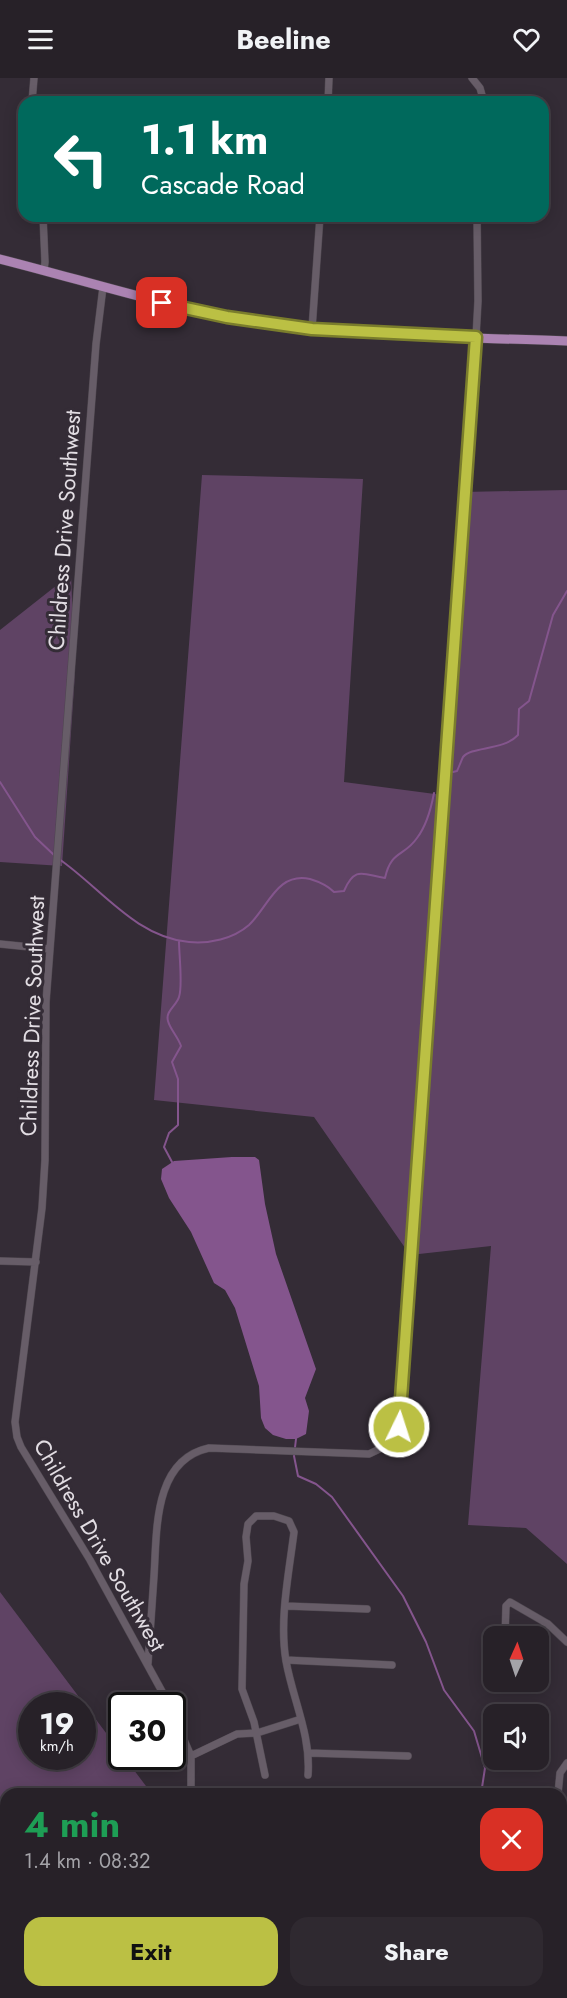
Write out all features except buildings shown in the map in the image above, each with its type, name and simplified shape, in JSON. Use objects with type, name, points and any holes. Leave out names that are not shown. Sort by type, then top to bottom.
[{"type":"main road","points":[[0,259],[210,314],[312,329],[567,341]]},
{"type":"street","points":[[32,96],[34,78]]},
{"type":"street","points":[[328,96],[329,78]]},
{"type":"street","points":[[472,78],[480,88],[482,96]]},
{"type":"street","points":[[43,222],[44,270]]},
{"type":"street","points":[[312,329],[320,222]]},
{"type":"street","points":[[148,1663],[158,1510],[168,1482],[185,1458],[196,1451],[208,1448],[369,1454],[388,1445],[399,1427],[476,337],[477,222]]},
{"type":"street","name":"Childress Drive Southwest","points":[[103,287],[96,344],[45,1016],[45,1160],[36,1263],[15,1422],[17,1437],[163,1692]]},
{"type":"street","points":[[0,944],[51,949]]},
{"type":"street","points":[[0,1261],[36,1263]]},
{"type":"street","points":[[265,1775],[257,1733],[242,1689],[244,1584],[248,1561],[246,1537],[248,1524],[255,1516],[274,1516],[289,1521],[294,1532],[286,1606],[286,1660],[308,1753],[308,1775]]},
{"type":"street","points":[[505,1626],[506,1606],[510,1602],[548,1624],[567,1642]]},
{"type":"street","points":[[286,1606],[368,1609]]},
{"type":"street","points":[[286,1660],[392,1665]]},
{"type":"street","points":[[191,1756],[237,1734],[257,1733],[301,1719]]},
{"type":"street","points":[[186,1744],[191,1756],[191,1788]]},
{"type":"street","points":[[308,1753],[408,1756]]},
{"type":"street","points":[[559,1788],[560,1773],[567,1763]]},
{"type":"shaded area","points":[[202,475],[363,479],[344,782],[450,796],[463,492],[567,490],[567,1564],[526,1528],[468,1525],[491,1246],[410,1255],[314,1117],[154,1100]]},
{"type":"shaded area","points":[[71,574],[75,673],[62,866],[0,862],[0,630]]},
{"type":"shaded area","points":[[255,1157],[259,1160],[265,1204],[276,1254],[316,1369],[305,1398],[309,1411],[306,1434],[296,1439],[273,1435],[265,1428],[261,1418],[259,1386],[235,1308],[225,1290],[214,1283],[191,1232],[169,1198],[161,1179],[162,1169],[174,1161]]},
{"type":"shaded area","points":[[0,1592],[75,1692],[18,1692],[18,1770],[96,1770],[96,1720],[108,1736],[108,1770],[134,1770],[147,1788],[0,1788]]},
{"type":"waterway","points":[[453,772],[457,771],[463,757],[467,754],[504,744],[518,735],[519,709],[529,701],[553,615],[567,591]]},
{"type":"waterway","points":[[0,782],[35,837],[55,856]]},
{"type":"waterway","points":[[59,859],[135,921],[152,931],[189,942],[213,941],[243,930],[281,885],[289,881],[299,878],[310,879],[329,887],[334,892],[344,891],[356,875],[366,874],[385,878],[394,858],[412,844],[423,828],[434,793]]},
{"type":"waterway","points":[[172,1162],[164,1147],[169,1133],[178,1125],[178,1079],[172,1062],[181,1046],[169,1024],[168,1017],[180,992],[179,941]]},
{"type":"waterway","points":[[296,1439],[294,1456],[298,1476],[316,1484],[332,1497],[403,1596],[426,1642],[444,1690],[474,1731],[485,1768],[482,1788]]},
{"type":"route","points":[[162,303],[227,317],[312,329],[476,337],[399,1427]]}]
